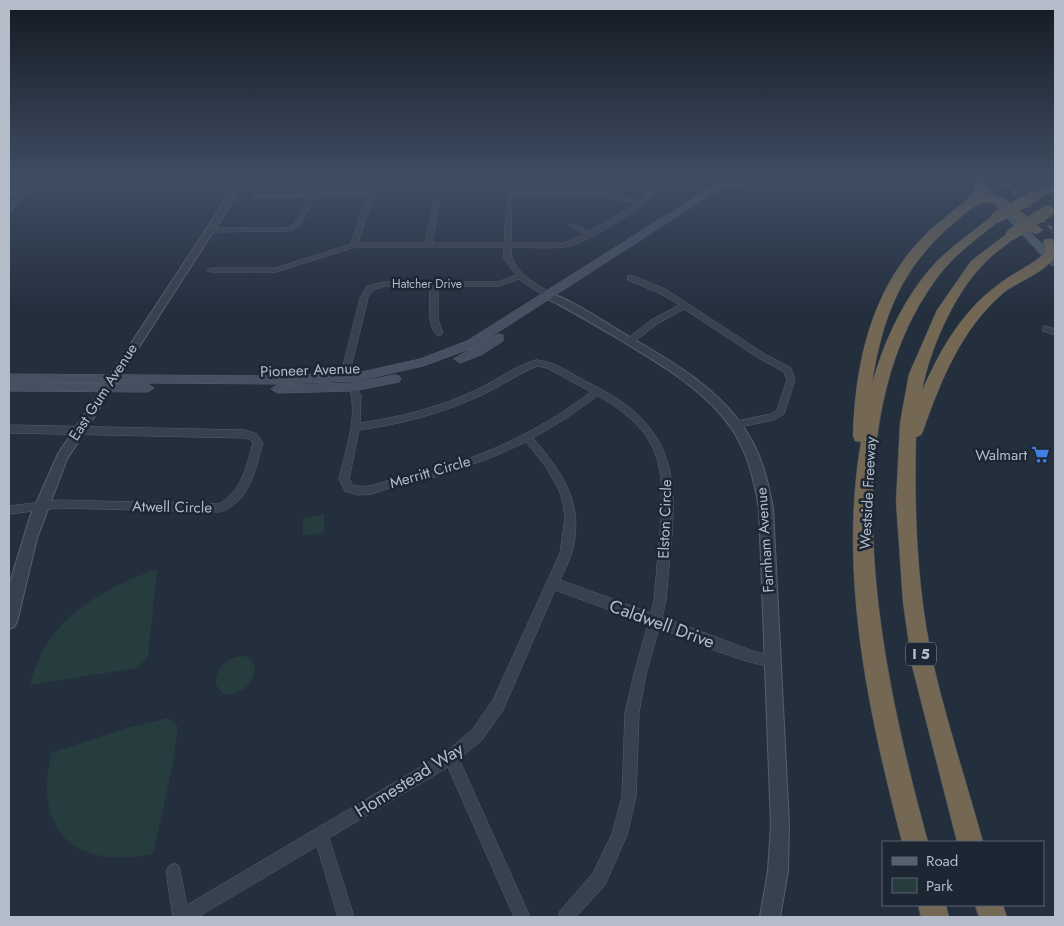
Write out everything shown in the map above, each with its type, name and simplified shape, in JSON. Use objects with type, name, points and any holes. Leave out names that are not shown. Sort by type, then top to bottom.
[{"type":"highway","points":[[863,529],[861,417],[868,358],[875,329],[902,272],[946,223]]},
{"type":"highway","name":"Westside Freeway","points":[[915,841],[889,731],[869,618],[863,529],[866,462],[873,419],[889,355],[901,324],[937,269],[990,223]]},
{"type":"highway","points":[[1023,223],[1037,230]]},
{"type":"highway","name":"I 5","points":[[970,841],[923,666],[907,548],[906,460],[908,423],[917,374],[944,310],[976,264],[1012,234],[1029,223]]},
{"type":"highway","points":[[906,460],[932,384],[955,340],[979,308],[1000,290],[1052,253]]},
{"type":"main road","name":"Pioneer Avenue","points":[[9,378],[109,383],[354,387],[429,370],[476,352],[662,223]]},
{"type":"main road","points":[[667,228],[665,225],[668,223]]},
{"type":"main road","name":"Pioneer Avenue","points":[[9,387],[276,380],[339,377],[389,371],[471,344],[554,299],[674,223]]},
{"type":"main road","points":[[1020,223],[1052,253]]},
{"type":"main road","points":[[1029,223],[1037,230],[1052,253]]},
{"type":"street","name":"East Gum Avenue","points":[[9,622],[12,591],[41,506],[62,457],[214,223]]},
{"type":"street","points":[[210,230],[289,230],[298,223]]},
{"type":"street","points":[[354,245],[361,223]]},
{"type":"street","points":[[428,245],[432,223]]},
{"type":"street","name":"Farnham Avenue","points":[[507,223],[506,246],[509,262],[520,276],[554,299],[676,367],[698,384],[735,424],[752,455],[764,497],[780,825],[778,871],[770,917]]},
{"type":"street","points":[[211,270],[276,270],[354,245],[565,246],[608,223]]},
{"type":"street","points":[[571,225],[590,234]]},
{"type":"street","name":"Hatcher Drive","points":[[339,377],[346,371],[364,298],[370,288],[385,284],[499,284],[520,276]]},
{"type":"street","points":[[631,278],[664,292],[760,355],[784,366],[791,375],[781,412],[774,417],[735,424]]},
{"type":"street","points":[[434,284],[434,320],[439,333]]},
{"type":"street","points":[[630,341],[654,322],[685,305]]},
{"type":"street","points":[[1046,330],[1055,332]]},
{"type":"street","name":"Elston Circle","points":[[355,426],[409,416],[462,400],[498,384],[534,363],[552,366],[614,400],[643,424],[658,446],[666,468],[668,498],[660,601],[656,623],[640,674],[632,713],[629,797],[619,835],[599,879],[566,917]]},
{"type":"street","name":"Merritt Circle","points":[[354,387],[357,393],[355,426],[351,456],[344,479],[349,488],[358,491],[372,490],[454,468],[527,437],[570,414],[598,391]]},
{"type":"street","points":[[9,429],[78,430]]},
{"type":"street","name":"Atwell Circle","points":[[41,506],[58,504],[220,508],[232,503],[242,494],[258,443],[254,437],[245,434],[78,430]]},
{"type":"street","name":"Homestead Way","points":[[182,917],[450,757],[477,735],[498,705],[566,553],[570,535],[571,517],[568,498],[561,480],[527,437]]},
{"type":"street","points":[[9,510],[41,506]]},
{"type":"street","name":"Caldwell Drive","points":[[552,584],[753,657],[772,661]]},
{"type":"street","points":[[450,757],[522,917]]},
{"type":"street","points":[[322,835],[346,917]]},
{"type":"street","points":[[174,871],[182,917]]},
{"type":"green space","points":[[324,514],[324,532],[303,536],[303,518]]},
{"type":"green space","points":[[157,569],[148,657],[137,668],[30,685],[38,662],[48,642],[78,610],[115,587]]},
{"type":"green space","points":[[244,656],[249,658],[255,666],[252,678],[241,691],[223,694],[216,685],[220,669],[223,664],[232,658]]},
{"type":"green space","points":[[168,718],[178,727],[172,768],[153,854],[135,857],[101,856],[85,852],[72,845],[61,834],[53,819],[48,800],[47,782],[51,753],[127,728]]},
{"type":"railway","points":[[1046,223],[1055,232]]},
{"type":"place","name":"Walmart","points":[[1041,455]]}]
